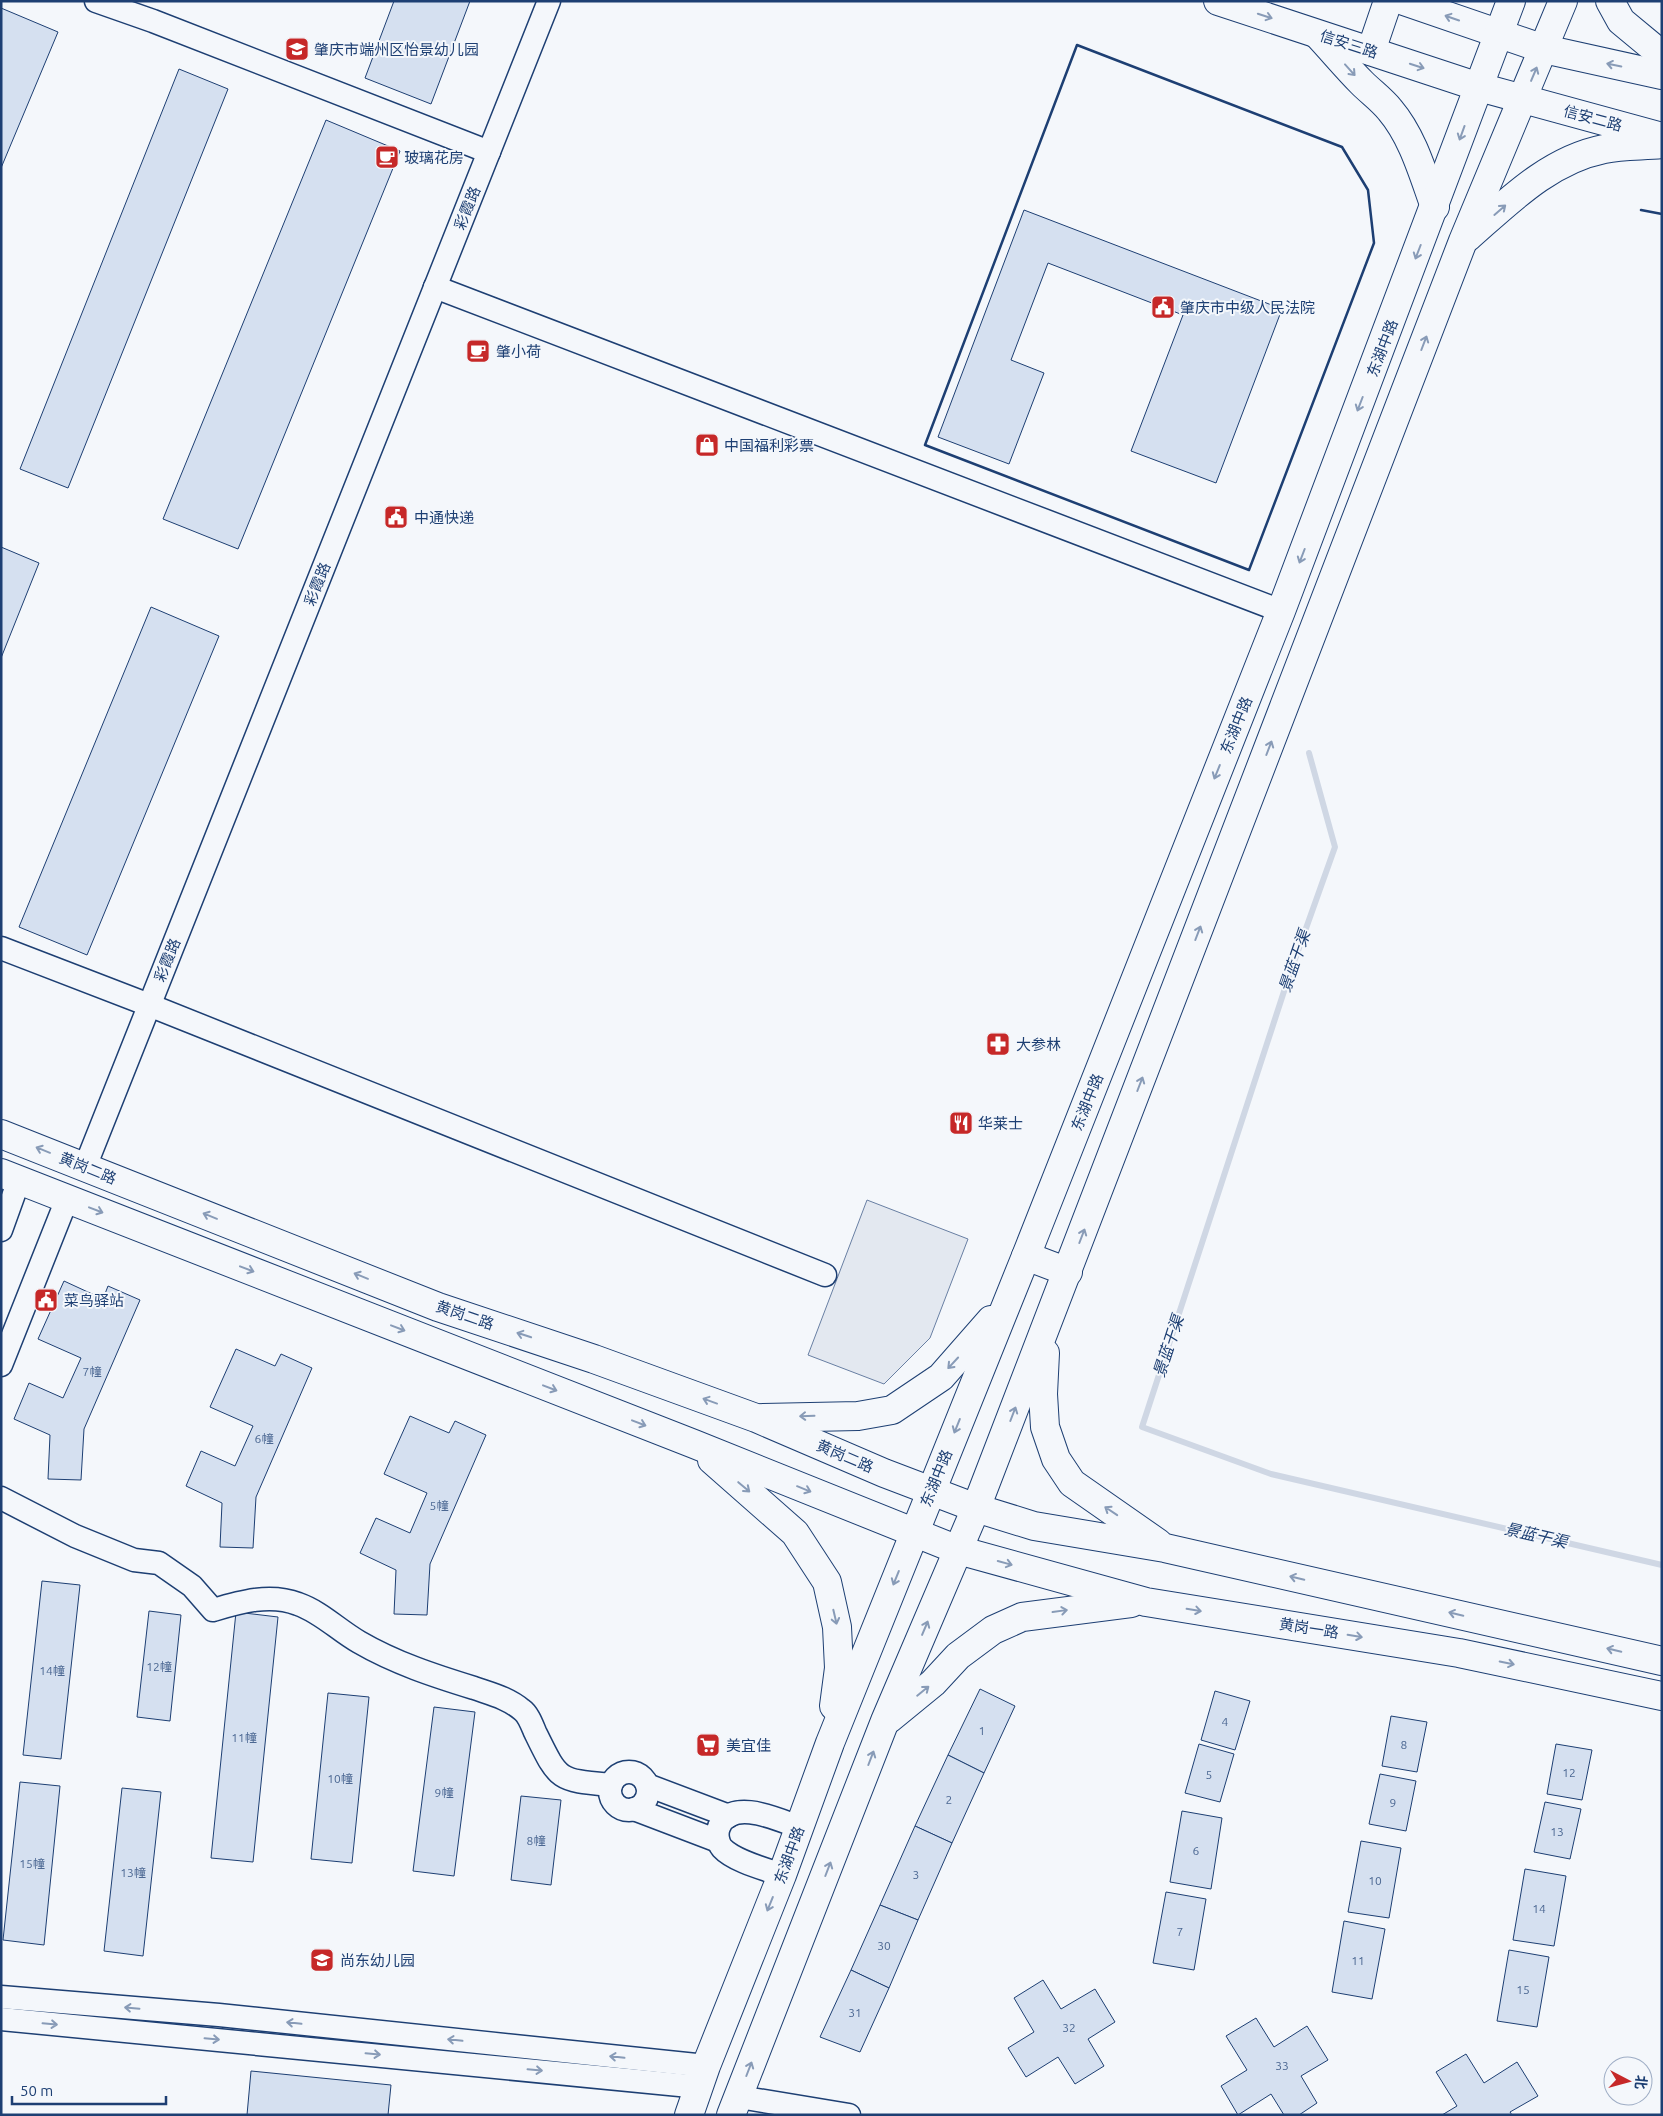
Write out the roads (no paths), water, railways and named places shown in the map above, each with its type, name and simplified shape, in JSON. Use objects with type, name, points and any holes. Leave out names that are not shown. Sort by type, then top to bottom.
[{"type":"main road","name":"信安三路","points":[[1218,1],[1479,87],[1524,99]]},
{"type":"main road","points":[[1370,51],[1388,1]]},
{"type":"main road","points":[[1404,1],[1544,49],[1662,75]]},
{"type":"main road","name":"东湖中路","points":[[689,2115],[782,1875],[830,1743],[1026,1256],[1281,611],[1435,207],[1511,1]]},
{"type":"main road","points":[[735,2106],[885,1721],[976,1508],[1463,241],[1524,99],[1563,1]]},
{"type":"main road","points":[[1610,1],[1621,21],[1662,55]]},
{"type":"main road","points":[[1317,34],[1362,84],[1390,110],[1406,134],[1419,162],[1435,207]]},
{"type":"main road","name":"信安二路","points":[[1524,99],[1662,137]]},
{"type":"main road","points":[[1463,241],[1536,179],[1566,161],[1604,149],[1662,144]]},
{"type":"main road","points":[[1449,169],[1488,181]]},
{"type":"main road","name":"黄岗二路","points":[[1,1134],[438,1307],[594,1359],[756,1418],[930,1492],[976,1508]]},
{"type":"main road","points":[[10,1177],[694,1444],[914,1533]]},
{"type":"main road","points":[[1026,1256],[1068,1272]]},
{"type":"main road","points":[[756,1418],[858,1416],[892,1410],[941,1377],[1007,1300]]},
{"type":"main road","points":[[1046,1330],[1043,1394],[1045,1427],[1056,1459],[1072,1483],[1165,1548]]},
{"type":"main road","points":[[694,1444],[795,1533],[827,1582],[838,1627],[839,1668],[830,1743]]},
{"type":"main road","points":[[976,1508],[1034,1526],[1165,1548],[1662,1661]]},
{"type":"main road","name":"黄岗一路","points":[[914,1533],[958,1550],[1146,1602],[1459,1653],[1662,1696]]},
{"type":"main road","points":[[885,1721],[932,1683],[958,1656],[993,1630],[1022,1617],[1146,1602]]},
{"type":"main road","points":[[816,1780],[857,1794]]},
{"type":"street","points":[[96,1],[489,152]]},
{"type":"street","name":"彩霞路","points":[[85,1167],[549,1]]},
{"type":"street","points":[[435,287],[1281,611]]},
{"type":"street","points":[[1,948],[149,1005],[825,1275]]},
{"type":"street","points":[[1,1230],[10,1177]]},
{"type":"street","points":[[1,1365],[67,1199]]},
{"type":"street","points":[[1,1498],[75,1536],[134,1560],[159,1563],[192,1586],[213,1610],[238,1602],[267,1598],[298,1603],[325,1618],[357,1641],[391,1659],[502,1697],[524,1710],[552,1766],[564,1777],[573,1781],[611,1785]]},
{"type":"street","points":[[634,1810],[644,1803],[648,1792],[647,1786],[640,1775],[627,1772],[616,1777],[611,1785],[610,1794],[616,1805],[622,1809],[634,1810],[718,1841]]},
{"type":"street","points":[[647,1786],[730,1816]]},
{"type":"street","points":[[782,1875],[733,1856],[723,1849],[718,1841],[718,1827],[730,1816],[740,1811],[753,1812],[799,1827]]},
{"type":"street","points":[[1,1997],[219,2015],[703,2076]]},
{"type":"street","points":[[1,2020],[703,2076]]},
{"type":"street","points":[[735,2106],[849,2115]]},
{"type":"waterway","name":"景蓝干渠","points":[[1309,753],[1335,847],[1289,976],[1142,1427],[1271,1474],[1662,1565]]},
{"type":"place","name":"肇庆市端州区怡景幼儿园","points":[[297,49]]},
{"type":"place","name":"玻璃花房","points":[[387,157]]},
{"type":"place","name":"肇庆市中级人民法院","points":[[1163,307]]},
{"type":"place","name":"肇小荷","points":[[478,351]]},
{"type":"place","name":"中国福利彩票","points":[[707,445]]},
{"type":"place","name":"中通快递","points":[[396,517]]},
{"type":"place","name":"大参林","points":[[998,1044]]},
{"type":"place","name":"华莱士","points":[[961,1123]]},
{"type":"place","name":"菜鸟驿站","points":[[46,1300]]},
{"type":"place","name":"美宜佳","points":[[708,1745]]},
{"type":"place","name":"尚东幼儿园","points":[[322,1960]]}]
